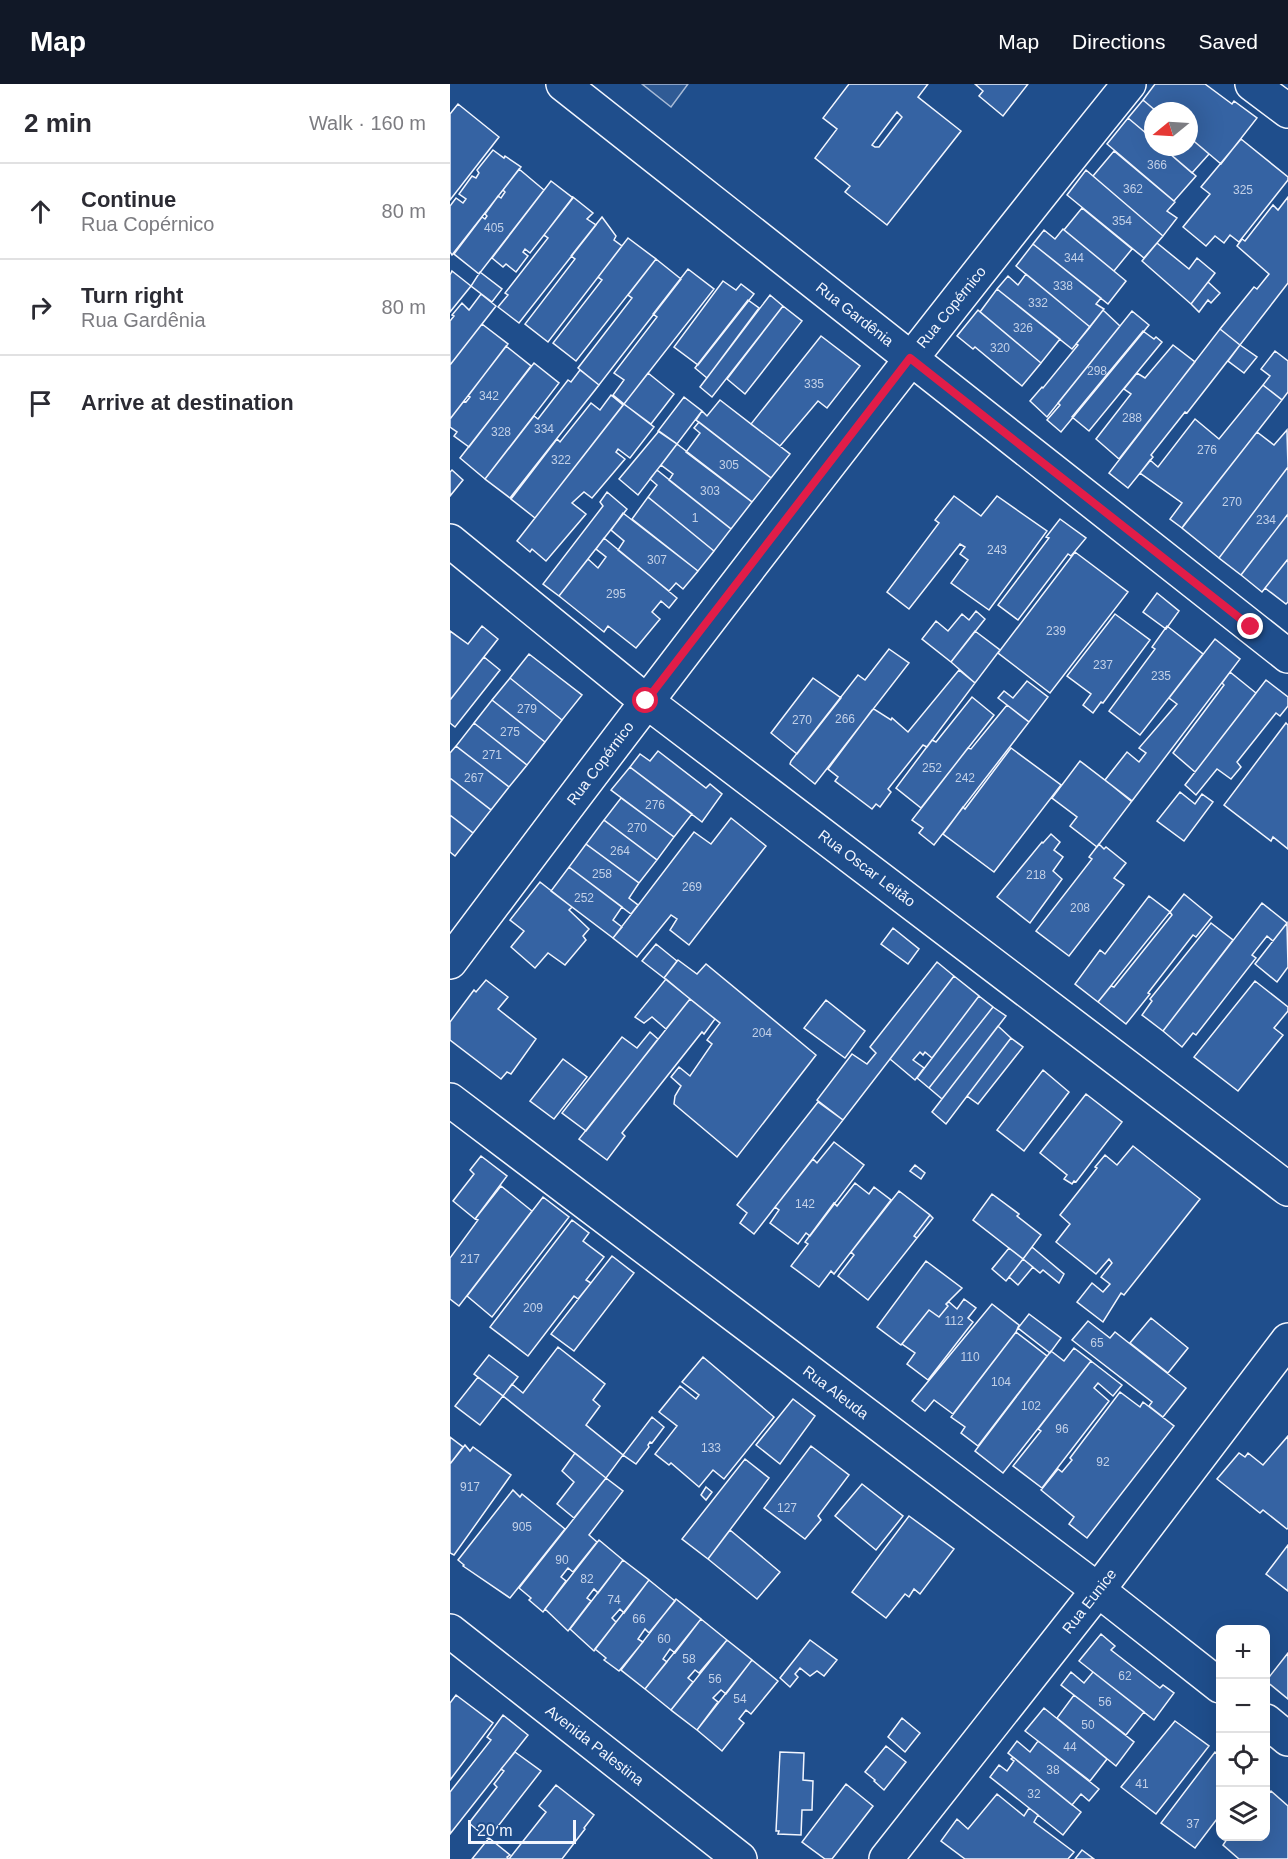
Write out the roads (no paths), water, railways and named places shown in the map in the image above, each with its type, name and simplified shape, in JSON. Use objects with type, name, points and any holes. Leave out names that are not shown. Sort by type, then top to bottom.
[{"type":"street","name":"Rua Gardênia","points":[[563,84],[1288,656]]},
{"type":"street","name":"Rua Copérnico","points":[[450,962],[646,701],[910,358],[1129,84]]},
{"type":"street","points":[[1252,84],[1288,111]]},
{"type":"street","name":"Rua Oscar Leitão","points":[[450,541],[646,701],[1288,1189]]},
{"type":"street","name":"Rua Aleuda","points":[[450,1100],[1098,1590],[1216,1682]]},
{"type":"street","name":"Rua Eunice","points":[[886,1859],[1098,1590],[1288,1340]]},
{"type":"street","name":"Avenida Palestina","points":[[450,1631],[740,1859]]},
{"type":"street","points":[[1270,1724],[1288,1739]]}]
